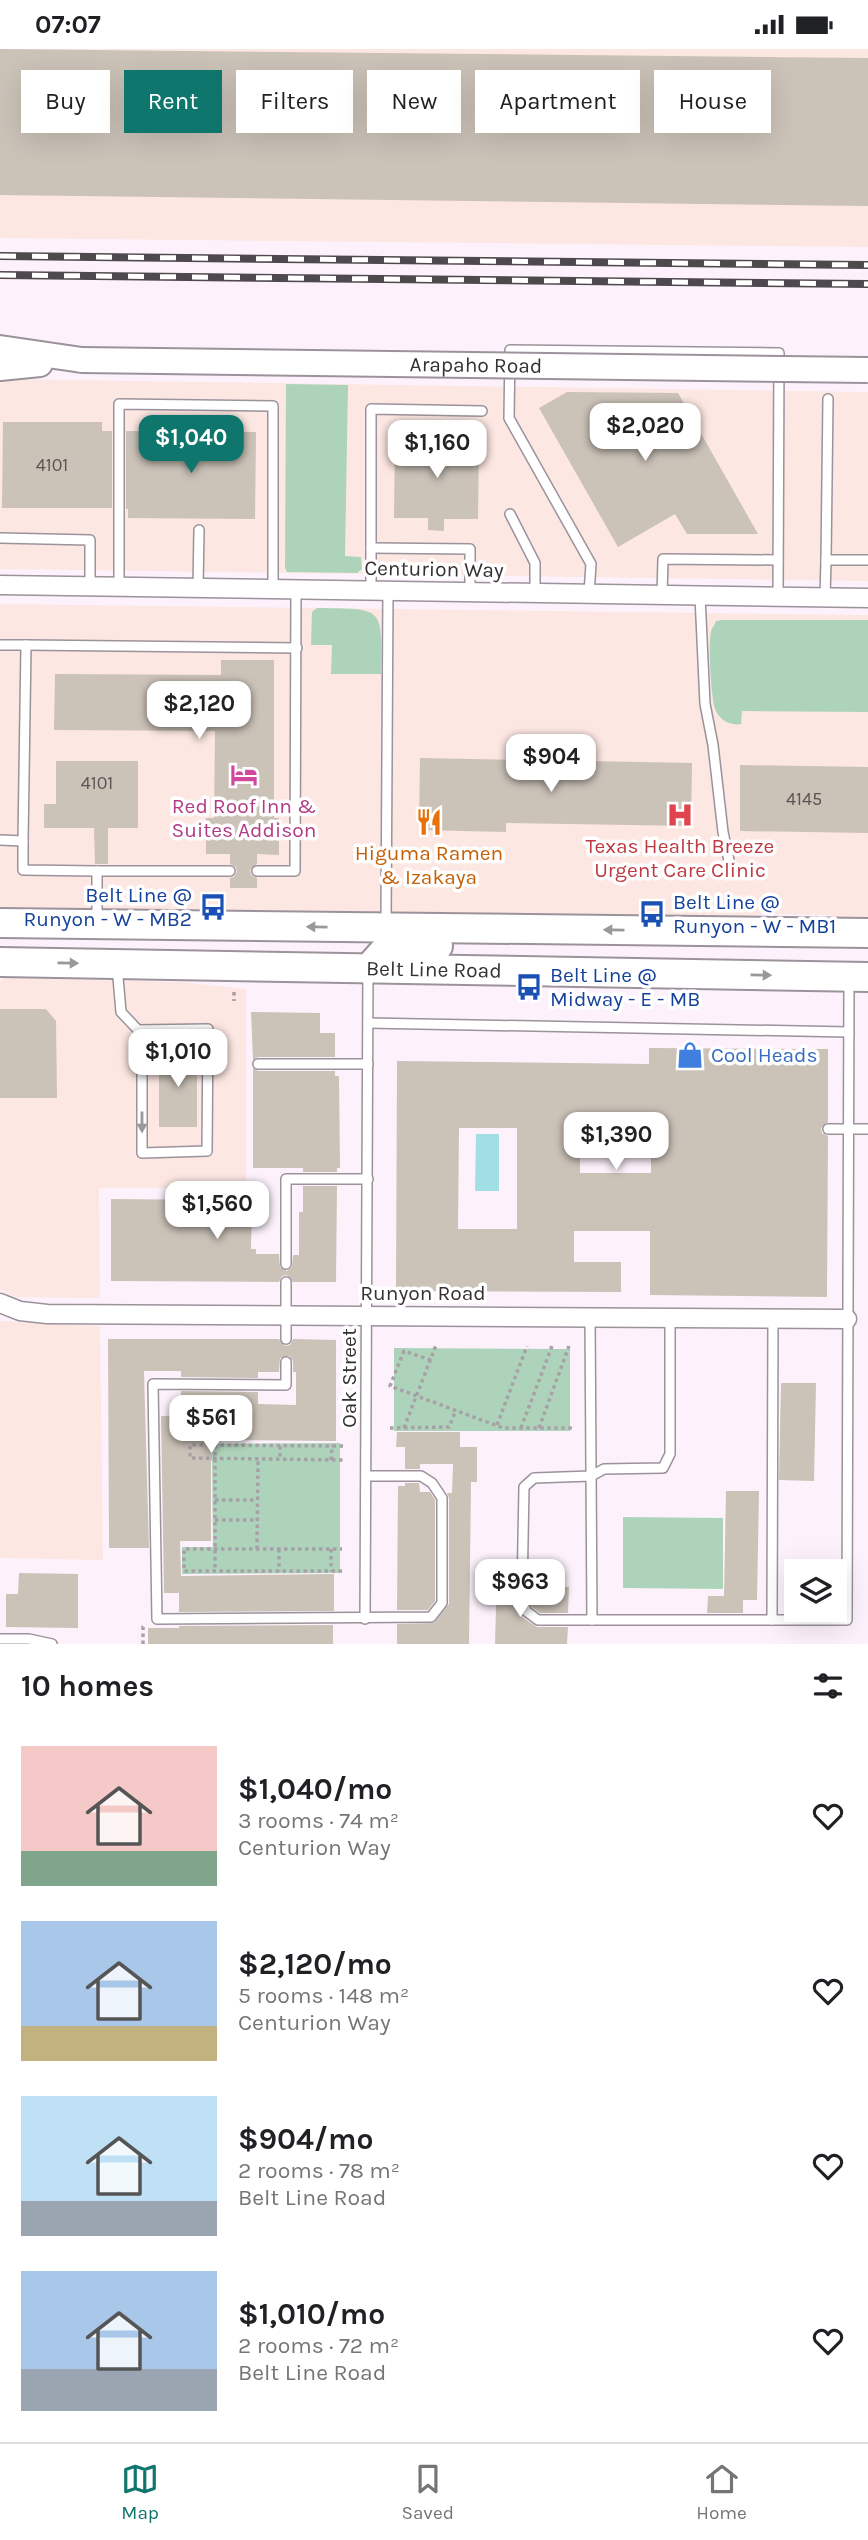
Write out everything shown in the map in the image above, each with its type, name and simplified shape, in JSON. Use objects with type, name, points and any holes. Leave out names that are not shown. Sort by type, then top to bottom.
[{"type":"main road","name":"Arapaho Road","points":[[0,348],[82,360]]},
{"type":"main road","name":"Arapaho Road","points":[[0,368],[82,360],[868,369]]},
{"type":"main road","name":"Belt Line Road","points":[[0,923],[868,933]]},
{"type":"main road","points":[[265,967],[292,951],[357,952],[376,944],[386,927]]},
{"type":"main road","points":[[368,969],[384,951],[397,947],[476,946],[490,929]]},
{"type":"main road","points":[[668,973],[726,962],[733,954],[732,932]]},
{"type":"main road","name":"Belt Line Road","points":[[0,962],[858,976]]},
{"type":"street","name":"Centurion Way","points":[[0,585],[868,598]]},
{"type":"street","name":"Runyon Road","points":[[0,1303],[20,1311],[47,1314],[846,1319]]},
{"type":"lane","points":[[589,594],[591,564],[509,418],[510,350],[779,353],[778,597]]},
{"type":"lane","points":[[825,597],[828,399]]},
{"type":"lane","points":[[119,587],[119,404],[274,406],[273,589]]},
{"type":"lane","points":[[386,927],[389,726],[379,591],[371,548],[371,409],[482,411]]},
{"type":"lane","points":[[510,514],[535,563],[535,593]]},
{"type":"lane","points":[[198,588],[199,530]]},
{"type":"lane","points":[[0,538],[90,540],[89,586]]},
{"type":"lane","points":[[371,548],[470,549],[470,592]]},
{"type":"lane","points":[[662,595],[663,559],[778,560]]},
{"type":"lane","points":[[826,560],[868,560]]},
{"type":"lane","points":[[257,871],[295,871],[298,648],[296,589]]},
{"type":"lane","points":[[700,596],[705,704],[730,870]]},
{"type":"lane","points":[[0,645],[298,648]]},
{"type":"lane","points":[[26,645],[23,870],[230,871]]},
{"type":"lane","points":[[0,840],[23,841]]},
{"type":"lane","points":[[97,871],[97,924]]},
{"type":"lane","points":[[117,964],[121,1012],[138,1030],[142,1044],[142,1153],[207,1151],[208,1029],[138,1030]]},
{"type":"lane","name":"Oak Street","points":[[365,1619],[368,969]]},
{"type":"lane","points":[[670,1318],[670,1454],[663,1468],[604,1469],[591,1476],[534,1478],[524,1487],[522,1594],[526,1611],[538,1620],[847,1620],[849,1032],[858,976]]},
{"type":"lane","points":[[368,1023],[849,1032]]},
{"type":"lane","points":[[258,1065],[368,1065]]},
{"type":"lane","points":[[828,1129],[868,1129]]},
{"type":"lane","points":[[286,1264],[286,1179],[368,1179]]},
{"type":"lane","points":[[286,1282],[286,1339]]},
{"type":"lane","points":[[590,1317],[592,1620]]},
{"type":"lane","points":[[772,1620],[774,1318]]},
{"type":"lane","points":[[286,1362],[286,1385],[153,1384],[157,1619],[431,1617],[442,1603],[442,1499],[432,1483],[421,1476],[366,1476]]},
{"type":"lane","points":[[0,1639],[29,1639],[52,1644]]},
{"type":"path","points":[[234,992],[234,1002]]},
{"type":"path","points":[[404,1428],[436,1345]]},
{"type":"path","points":[[497,1425],[527,1346]]},
{"type":"path","points":[[521,1427],[552,1346]]},
{"type":"path","points":[[539,1428],[569,1346]]},
{"type":"path","points":[[431,1360],[404,1350],[390,1386],[497,1425],[572,1428]]},
{"type":"path","points":[[390,1428],[449,1427],[456,1410]]},
{"type":"path","points":[[343,1446],[190,1445],[190,1458],[343,1460]]},
{"type":"path","points":[[215,1445],[215,1571]]},
{"type":"path","points":[[331,1460],[332,1445]]},
{"type":"path","points":[[280,1446],[280,1459]]},
{"type":"path","points":[[257,1549],[258,1459]]},
{"type":"path","points":[[215,1500],[257,1500]]},
{"type":"path","points":[[215,1520],[257,1520]]},
{"type":"path","points":[[342,1549],[184,1549],[184,1571],[342,1571]]},
{"type":"path","points":[[279,1549],[279,1571]]},
{"type":"path","points":[[331,1549],[331,1571]]},
{"type":"shaded area","points":[[0,49],[868,49],[868,247],[0,238]]},
{"type":"shaded area","points":[[0,379],[868,392],[868,581],[0,569]]},
{"type":"shaded area","points":[[2,604],[868,615],[868,922],[827,915],[767,914],[702,921],[7,912],[0,906]]},
{"type":"shaded area","points":[[4,978],[181,982],[246,989],[246,1188],[99,1188],[100,1298],[14,1297],[0,1289],[0,981]]},
{"type":"shaded area","points":[[0,1321],[100,1326],[103,1560],[0,1558]]},
{"type":"green space","points":[[286,384],[348,385],[345,556],[361,557],[362,569],[357,573],[287,572],[285,568]]},
{"type":"green space","points":[[317,608],[356,609],[375,616],[381,635],[381,674],[331,674],[332,645],[311,645],[312,612]]},
{"type":"green space","points":[[868,620],[868,712],[742,711],[741,724],[725,721],[715,709],[710,658],[711,631],[716,621]]},
{"type":"green space","points":[[394,1348],[570,1349],[570,1431],[394,1431]]},
{"type":"green space","points":[[340,1443],[340,1573],[182,1574],[182,1547],[213,1547],[212,1461],[189,1461],[189,1444]]},
{"type":"green space","points":[[623,1517],[723,1518],[723,1589],[623,1588]]},
{"type":"water","points":[[476,1134],[499,1134],[499,1191],[475,1191]]},
{"type":"building","points":[[0,49],[868,58],[868,206],[0,195]]},
{"type":"building","points":[[567,392],[678,393],[758,534],[687,534],[675,514],[618,547],[539,408]]},
{"type":"building","points":[[3,422],[102,422],[102,431],[112,431],[112,508],[2,508]]},
{"type":"building","points":[[126,431],[256,432],[255,519],[128,518]]},
{"type":"building","points":[[395,438],[479,439],[478,519],[444,519],[444,531],[428,530],[428,518],[394,518]]},
{"type":"building","name":"Red Roof Inn & Suites Addison","points":[[221,660],[274,660],[274,818],[279,818],[279,855],[257,854],[257,864],[250,870],[251,875],[257,878],[257,888],[230,888],[230,878],[237,872],[236,867],[230,864],[230,854],[206,854],[206,818],[214,818],[215,731],[54,730],[55,674],[221,675]]},
{"type":"building","points":[[420,758],[692,763],[691,826],[506,823],[506,832],[419,830]]},
{"type":"building","points":[[56,761],[138,761],[138,828],[108,828],[108,864],[95,864],[94,828],[44,828],[44,804],[56,804]]},
{"type":"building","points":[[740,765],[868,767],[868,833],[740,831]]},
{"type":"building","points":[[0,1009],[46,1009],[56,1021],[57,1098],[0,1098]]},
{"type":"building","points":[[251,1012],[320,1013],[320,1033],[335,1033],[335,1057],[258,1057],[253,1060]]},
{"type":"building","points":[[649,1048],[828,1049],[828,1122],[821,1128],[822,1133],[828,1136],[827,1297],[650,1295],[650,1231],[574,1231],[574,1262],[621,1262],[621,1292],[396,1291],[397,1061],[649,1064]],"holes":[[[459,1128],[517,1128],[517,1229],[458,1229]],[[580,1132],[651,1132],[651,1173],[580,1173]]]},
{"type":"building","points":[[159,1051],[197,1051],[197,1127],[159,1127]]},
{"type":"building","points":[[253,1068],[258,1071],[335,1071],[335,1076],[339,1076],[340,1168],[337,1168],[337,1172],[303,1172],[303,1168],[253,1168]]},
{"type":"building","points":[[303,1186],[337,1186],[336,1282],[293,1282],[287,1275],[282,1276],[279,1282],[111,1281],[111,1199],[252,1203],[251,1249],[256,1249],[256,1254],[279,1254],[280,1267],[287,1271],[292,1267],[293,1255],[299,1255],[299,1212],[303,1212]]},
{"type":"building","points":[[108,1339],[279,1339],[285,1346],[290,1345],[293,1339],[336,1340],[336,1441],[211,1440],[211,1541],[180,1541],[181,1576],[334,1574],[334,1611],[179,1612],[179,1593],[164,1593],[161,1416],[181,1416],[181,1391],[258,1392],[258,1404],[296,1405],[296,1372],[293,1372],[293,1361],[289,1356],[280,1358],[279,1372],[258,1372],[258,1378],[181,1377],[181,1371],[144,1371],[149,1548],[109,1548]]},
{"type":"building","points":[[781,1383],[816,1383],[814,1481],[779,1480]]},
{"type":"building","points":[[397,1432],[460,1432],[460,1447],[477,1447],[477,1482],[471,1482],[469,1644],[397,1644],[397,1624],[434,1623],[449,1604],[447,1493],[452,1493],[453,1464],[420,1464],[420,1469],[405,1469],[405,1447],[396,1447]]},
{"type":"building","points":[[405,1483],[419,1483],[420,1492],[430,1492],[435,1500],[435,1601],[428,1610],[397,1610],[398,1486],[405,1486]]},
{"type":"building","points":[[726,1491],[759,1491],[757,1600],[743,1600],[743,1613],[707,1613],[708,1596],[724,1596]]},
{"type":"building","points":[[497,1572],[515,1572],[515,1595],[522,1617],[537,1627],[568,1627],[567,1644],[495,1644]]},
{"type":"building","points":[[19,1573],[78,1574],[78,1628],[6,1627],[6,1594],[18,1594]]},
{"type":"building","points":[[529,1586],[569,1587],[568,1613],[540,1613],[532,1607]]},
{"type":"building","points":[[333,1625],[333,1644],[148,1644],[148,1628]]},
{"type":"railway","points":[[0,256],[868,265]]},
{"type":"railway","points":[[0,275],[868,284]]},
{"type":"place","name":"Red Roof Inn & Suites Addison","points":[[244,775]]},
{"type":"place","name":"Texas Health Breeze Urgent Care Clinic","points":[[680,815]]},
{"type":"place","name":"Higuma Ramen & Izakaya","points":[[429,822]]},
{"type":"place","name":"Belt Line @ Runyon - W - MB2","points":[[213,907]]},
{"type":"place","name":"Belt Line @ Runyon - W - MB1","points":[[652,914]]},
{"type":"place","name":"Belt Line @ Midway - E - MB","points":[[529,987]]},
{"type":"place","name":"Cool Heads","points":[[690,1055]]}]
